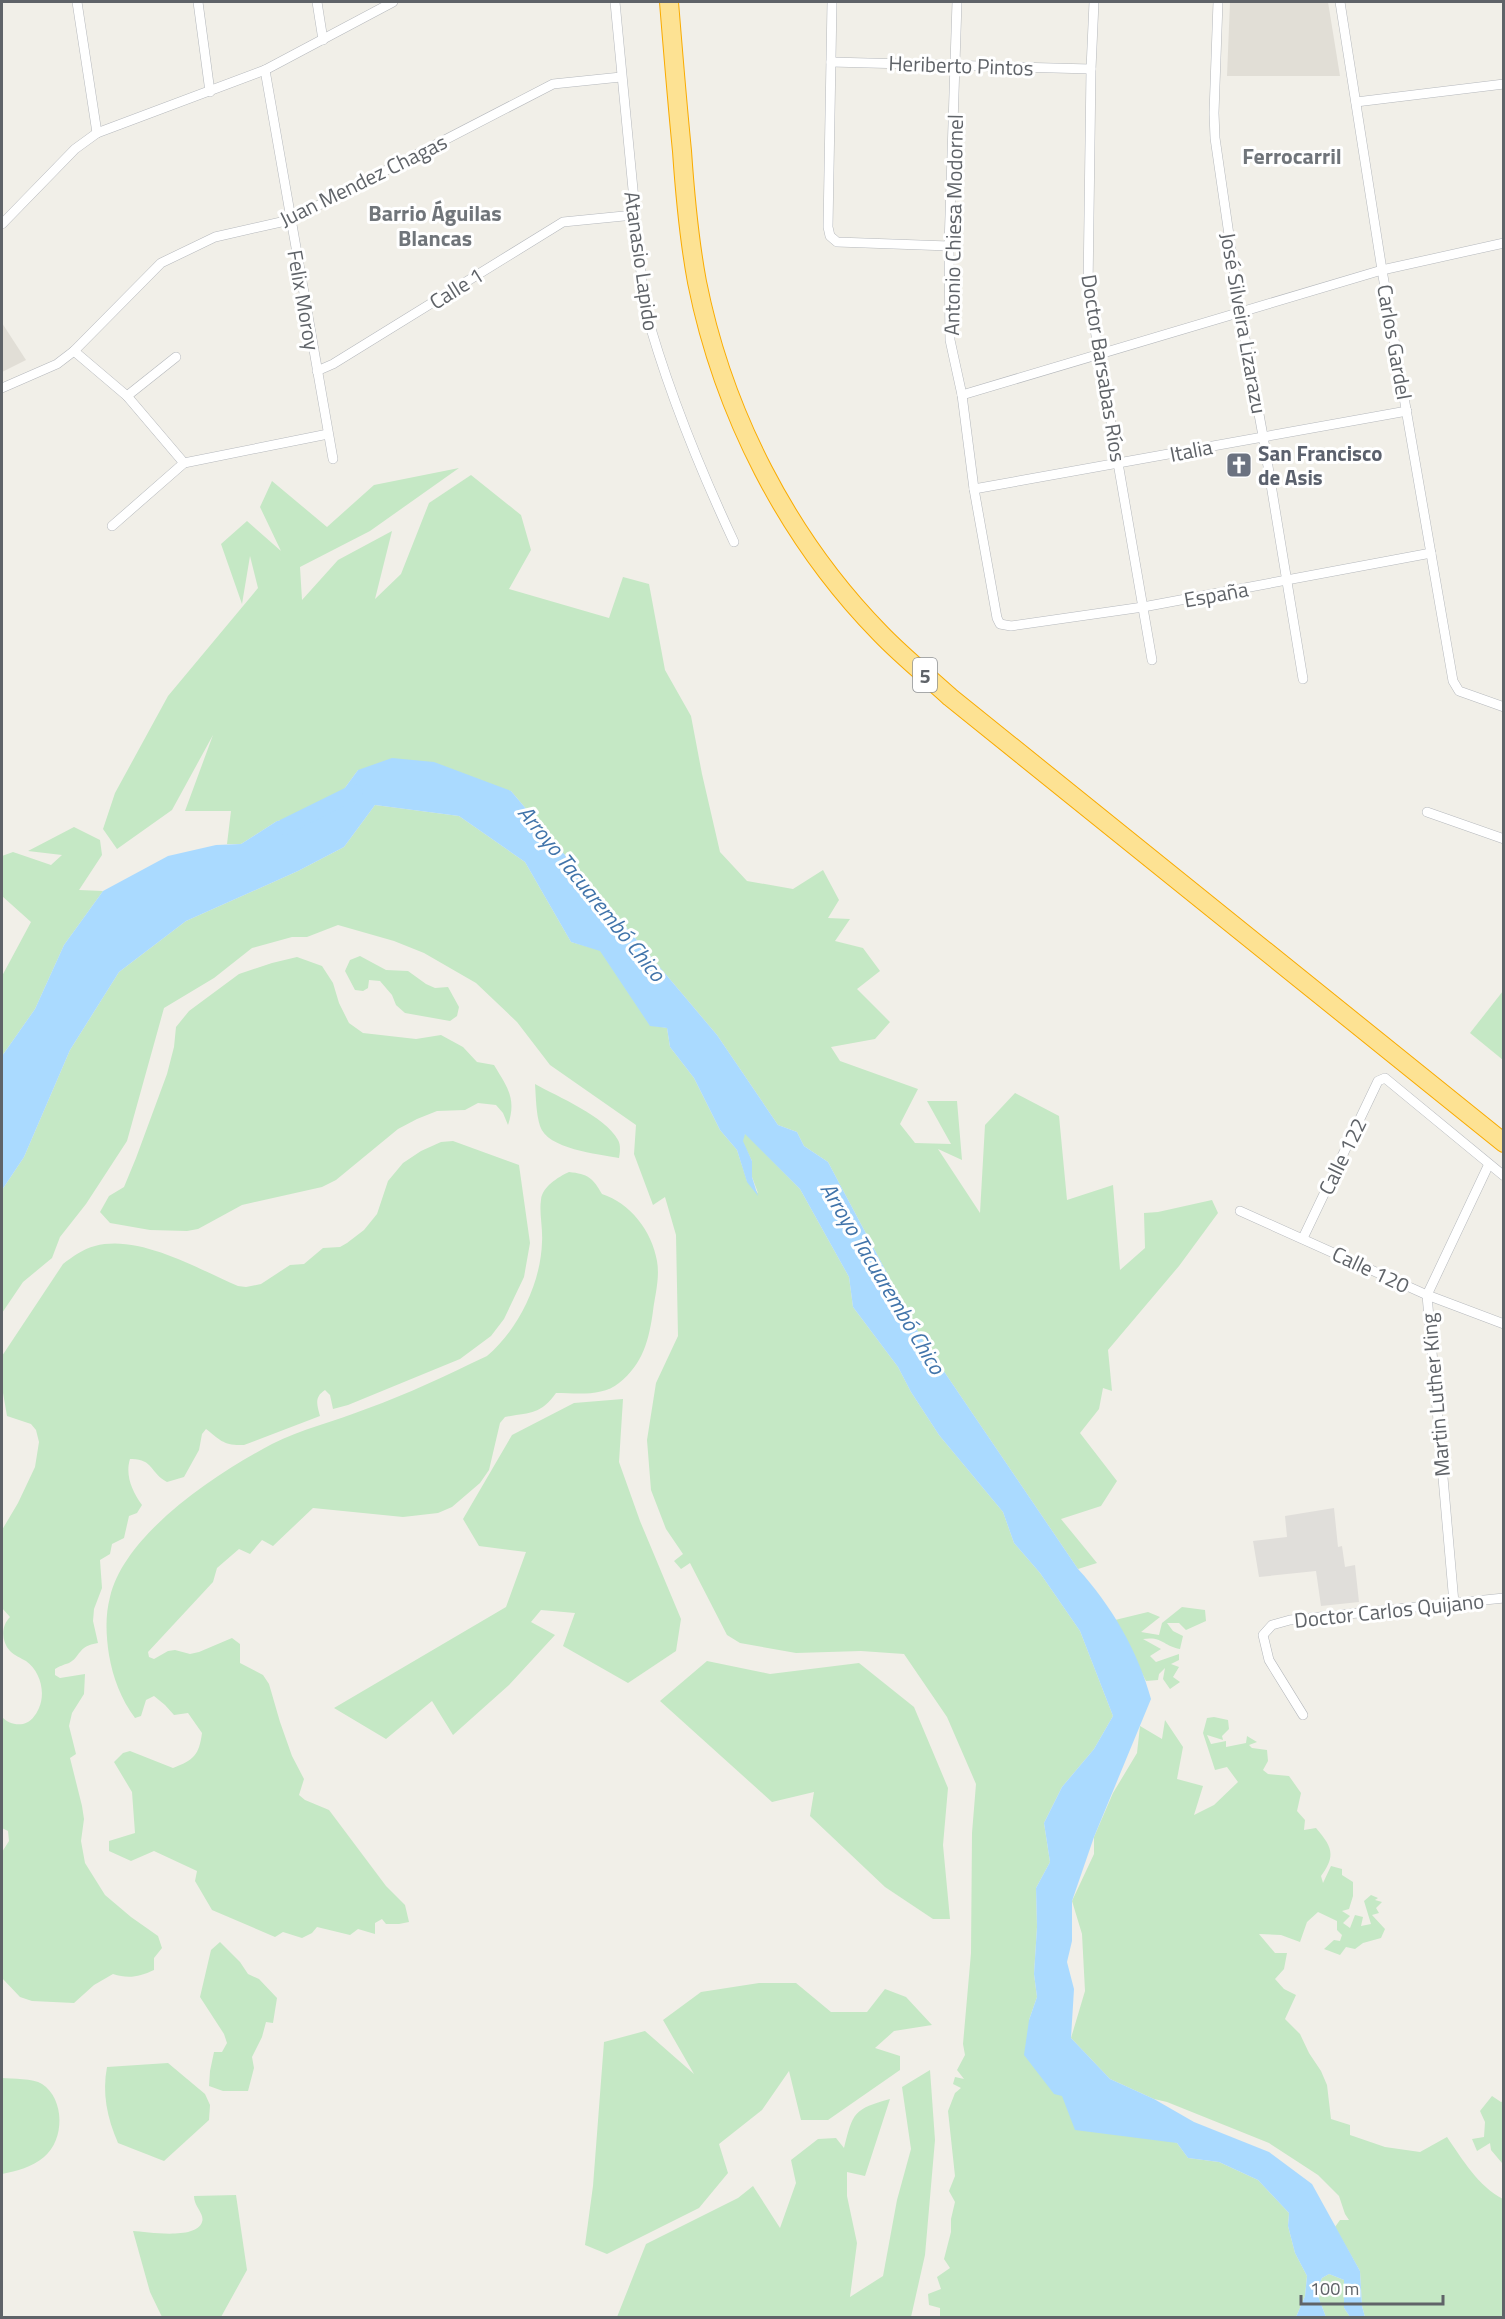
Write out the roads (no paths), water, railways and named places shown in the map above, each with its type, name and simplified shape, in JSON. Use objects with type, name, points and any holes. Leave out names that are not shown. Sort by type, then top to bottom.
[{"type":"highway","name":"5","points":[[669,2],[690,234],[697,282],[709,332],[729,392],[762,467],[796,526],[827,570],[880,632],[950,697],[1503,1143]]},
{"type":"street","points":[[77,2],[97,133]]},
{"type":"street","points":[[198,2],[210,92]]},
{"type":"street","points":[[317,2],[323,40]]},
{"type":"street","points":[[2,224],[75,148],[97,133],[265,70],[393,2]]},
{"type":"street","name":"Atanasio Lapido","points":[[615,2],[644,304],[656,351],[711,491],[734,542]]},
{"type":"street","points":[[832,2],[828,226],[830,236],[837,242],[949,246]]},
{"type":"street","name":"Antonio Chiesa Modornel","points":[[957,2],[949,246],[950,340],[962,394],[974,489],[997,618],[1000,624]]},
{"type":"street","name":"Doctor Barsabas Ríos","points":[[1094,2],[1090,69],[1088,289],[1152,660]]},
{"type":"street","name":"José Silveira Lizarazu","points":[[1218,2],[1215,138],[1240,311],[1303,679]]},
{"type":"street","name":"Carlos Gardel","points":[[1340,2],[1382,270],[1453,681],[1459,692],[1503,707]]},
{"type":"street","name":"Heriberto Pintos","points":[[831,62],[1090,69]]},
{"type":"street","name":"Felix Moroy","points":[[265,70],[333,459]]},
{"type":"street","name":"Juan Mendez Chagas","points":[[2,388],[57,363],[74,351],[161,263],[173,255],[215,237],[290,220],[545,88],[561,83],[621,77]]},
{"type":"street","points":[[1356,102],[1503,84]]},
{"type":"street","name":"Calle 1","points":[[318,371],[333,364],[563,222],[634,215]]},
{"type":"street","points":[[962,394],[1382,270],[1503,243]]},
{"type":"street","points":[[74,351],[127,396],[184,463]]},
{"type":"street","points":[[127,396],[176,357]]},
{"type":"street","name":"Italia","points":[[974,489],[1407,411]]},
{"type":"street","points":[[112,526],[184,463],[328,434]]},
{"type":"street","name":"España","points":[[1000,624],[1011,626],[1143,607],[1431,553]]},
{"type":"street","points":[[1426,812],[1503,839]]},
{"type":"street","name":"Calle 122","points":[[1303,1238],[1378,1081],[1385,1078],[1489,1164]]},
{"type":"street","points":[[1489,1164],[1503,1176]]},
{"type":"street","name":"Martin Luther King","points":[[1454,1603],[1427,1295],[1489,1164]]},
{"type":"street","name":"Calle 120","points":[[1240,1211],[1427,1295],[1503,1324]]},
{"type":"street","name":"Doctor Carlos Quijano","points":[[1304,1715],[1269,1660],[1263,1635],[1272,1625],[1290,1620],[1503,1598]]},
{"type":"water","points":[[392,758],[434,762],[511,791],[717,1035],[778,1125],[797,1132],[804,1146],[828,1162],[922,1339],[1078,1569],[1112,1613],[1131,1646],[1151,1699],[1094,1837],[1072,1901],[1072,1941],[1067,1962],[1074,1989],[1071,2038],[1110,2079],[1154,2099],[1194,2122],[1269,2152],[1312,2184],[1360,2271],[1365,2317],[1350,2317],[1344,2308],[1344,2280],[1329,2274],[1322,2278],[1316,2291],[1326,2317],[1296,2317],[1305,2296],[1307,2276],[1295,2253],[1288,2226],[1289,2213],[1258,2180],[1219,2162],[1188,2158],[1177,2143],[1075,2130],[1062,2096],[1054,2094],[1024,2055],[1029,2020],[1037,1997],[1034,1974],[1037,1927],[1036,1888],[1050,1862],[1044,1823],[1062,1787],[1094,1749],[1113,1716],[1080,1631],[1040,1573],[1014,1543],[1003,1512],[939,1435],[898,1367],[853,1307],[849,1277],[800,1189],[745,1134],[743,1141],[752,1161],[752,1177],[758,1196],[747,1182],[737,1150],[720,1130],[694,1078],[670,1047],[667,1028],[650,1026],[600,951],[571,942],[525,862],[459,816],[375,805],[344,847],[298,871],[186,921],[119,972],[70,1050],[24,1157],[2,1190],[2,1056],[35,1009],[64,945],[103,891],[168,856],[216,845],[241,844],[277,821],[325,815],[358,770]]},
{"type":"waterway","name":"Arroyo Tacuarembó Chico","points":[[284,827],[355,792]]},
{"type":"place","name":"San Francisco de Asis","points":[[1239,465]]},
{"type":"district","name":"Ferrocarril","points":[[1292,156]]},
{"type":"district","name":"Barrio Águilas Blancas","points":[[435,226]]}]
